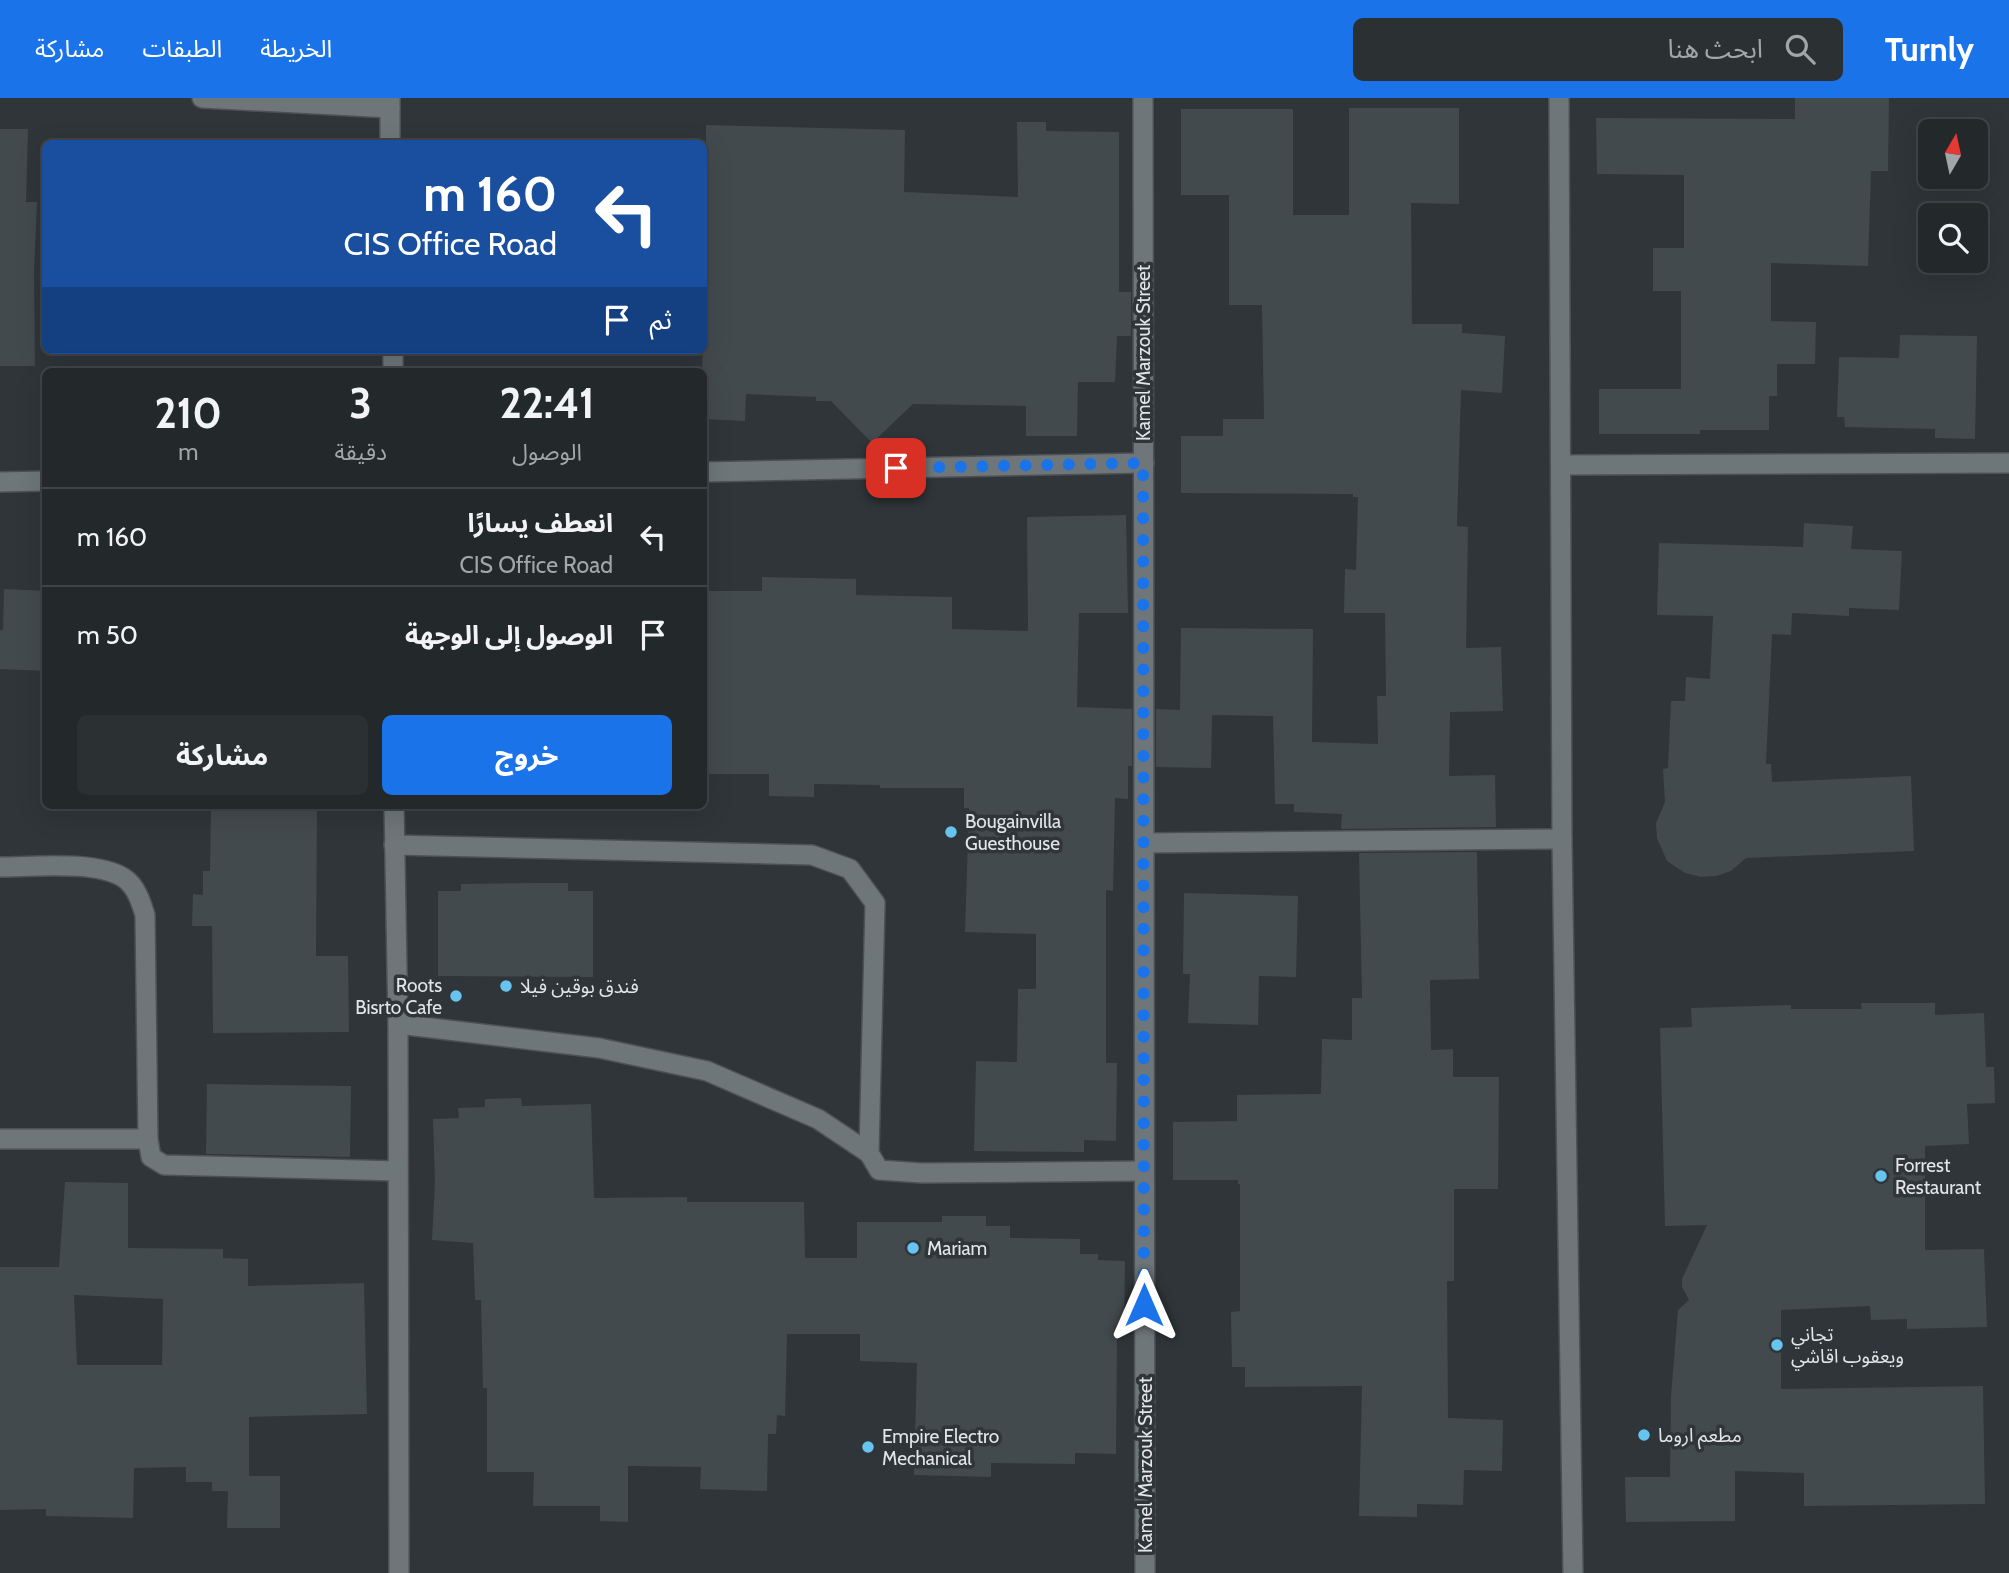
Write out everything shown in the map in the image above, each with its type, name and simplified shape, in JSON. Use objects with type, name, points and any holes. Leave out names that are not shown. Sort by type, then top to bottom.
[{"type":"street","points":[[202,98],[390,103],[390,140]]},
{"type":"street","name":"Kamel Marzouk Street","points":[[1143,98],[1145,1573]]},
{"type":"street","points":[[1559,98],[1562,839],[1573,1573]]},
{"type":"street","points":[[707,472],[1143,463]]},
{"type":"street","points":[[1561,465],[2009,463]]},
{"type":"street","points":[[0,482],[42,481]]},
{"type":"street","points":[[394,809],[398,1024],[399,1573]]},
{"type":"street","points":[[1144,844],[1562,839]]},
{"type":"street","points":[[394,845],[812,855],[850,869],[875,903],[869,1153]]},
{"type":"street","points":[[0,867],[98,867],[125,878],[139,896],[145,915],[148,1139],[151,1157],[164,1165],[398,1171]]},
{"type":"street","points":[[398,1024],[599,1048],[707,1071],[818,1119],[869,1153],[879,1170],[922,1173],[1144,1171]]},
{"type":"street","points":[[0,1139],[148,1139]]},
{"type":"building","points":[[1795,98],[1889,98],[1888,171],[1871,171],[1868,266],[1771,263],[1771,321],[1816,322],[1815,364],[1777,364],[1777,396],[1769,396],[1769,430],[1700,430],[1700,434],[1599,434],[1599,389],[1681,389],[1681,291],[1653,291],[1653,248],[1684,248],[1684,175],[1597,174],[1596,118],[1795,119]]},
{"type":"building","points":[[1349,108],[1459,108],[1459,204],[1411,203],[1412,324],[1462,324],[1462,333],[1505,336],[1502,393],[1461,390],[1457,526],[1468,527],[1466,648],[1501,647],[1503,711],[1450,712],[1449,776],[1495,775],[1496,827],[1341,829],[1342,814],[1294,812],[1294,804],[1275,804],[1273,716],[1212,715],[1211,768],[1156,767],[1156,709],[1180,710],[1181,628],[1313,629],[1312,742],[1378,744],[1377,696],[1386,696],[1385,613],[1344,613],[1345,569],[1356,570],[1358,497],[1353,497],[1353,494],[1181,493],[1181,436],[1223,436],[1223,419],[1264,419],[1262,305],[1229,305],[1229,195],[1181,195],[1181,109],[1293,109],[1293,215],[1349,215]]},
{"type":"building","points":[[1017,122],[1046,122],[1046,131],[1119,132],[1119,292],[1131,292],[1131,336],[1117,336],[1115,382],[1078,382],[1077,436],[1026,436],[1026,406],[913,404],[872,443],[831,401],[816,401],[816,397],[746,394],[745,421],[707,419],[707,368],[702,368],[703,354],[707,354],[706,125],[905,130],[904,192],[1018,197]]},
{"type":"building","points":[[0,129],[28,129],[26,202],[37,202],[34,271],[35,366],[0,366]]},
{"type":"building","points":[[1900,335],[1977,336],[1975,439],[1935,438],[1935,429],[1845,427],[1844,417],[1837,417],[1839,357],[1899,358]]},
{"type":"building","points":[[1126,515],[1128,613],[1079,613],[1077,707],[1132,709],[1132,766],[1128,766],[1128,799],[1115,798],[1113,891],[1106,890],[1106,1063],[1117,1063],[1116,1141],[1084,1140],[1084,1152],[974,1151],[976,1061],[1017,1062],[1018,989],[1036,989],[1036,934],[965,932],[969,808],[964,808],[964,788],[880,788],[880,785],[814,784],[814,797],[769,796],[769,774],[707,774],[707,591],[762,591],[762,577],[856,579],[856,595],[952,597],[952,629],[1028,631],[1027,517]]},
{"type":"building","points":[[1804,523],[1853,526],[1851,549],[1902,551],[1899,610],[1849,608],[1849,616],[1792,613],[1791,635],[1772,634],[1766,764],[1771,764],[1772,782],[1911,776],[1914,851],[1746,858],[1731,871],[1716,876],[1701,877],[1685,873],[1667,861],[1657,838],[1656,823],[1665,802],[1663,769],[1668,768],[1671,701],[1685,701],[1686,677],[1710,679],[1713,616],[1657,615],[1659,543],[1803,547]]},
{"type":"building","points":[[4,589],[42,591],[42,671],[0,669],[0,630],[3,630]]},
{"type":"building","points":[[211,809],[317,809],[316,956],[348,956],[349,1032],[213,1033],[212,926],[192,926],[193,894],[203,895],[203,871],[210,871]]},
{"type":"building","points":[[1477,852],[1479,979],[1430,980],[1431,1050],[1453,1049],[1453,1077],[1499,1077],[1498,1189],[1454,1189],[1454,1281],[1447,1281],[1448,1418],[1503,1420],[1502,1471],[1464,1470],[1463,1505],[1417,1504],[1417,1517],[1359,1516],[1362,1386],[1245,1387],[1245,1367],[1232,1367],[1231,1312],[1240,1311],[1240,1184],[1238,1180],[1173,1180],[1173,1122],[1237,1121],[1237,1095],[1321,1094],[1322,1039],[1352,1040],[1352,998],[1362,998],[1359,853]]},
{"type":"building","points":[[568,883],[568,891],[593,891],[593,977],[438,976],[438,891],[461,891],[461,884]]},
{"type":"building","points":[[1184,893],[1298,896],[1296,977],[1259,976],[1258,1025],[1188,1023],[1190,974],[1183,974]]},
{"type":"building","points":[[1861,1003],[1935,1003],[1935,1015],[1984,1013],[1986,1067],[1994,1067],[1995,1103],[1967,1104],[1969,1144],[1925,1146],[1925,1250],[1984,1249],[1987,1327],[1907,1329],[1907,1319],[1871,1320],[1870,1306],[1781,1310],[1781,1389],[1983,1386],[1985,1504],[1804,1506],[1804,1473],[1735,1471],[1735,1521],[1626,1522],[1625,1477],[1670,1477],[1671,1396],[1678,1310],[1689,1300],[1682,1287],[1682,1279],[1707,1225],[1665,1226],[1660,1028],[1692,1027],[1691,1008],[1791,1005],[1791,1009],[1862,1009]]},
{"type":"building","points":[[207,1084],[351,1086],[350,1157],[206,1154]]},
{"type":"building","points":[[521,1098],[522,1106],[591,1104],[594,1198],[687,1197],[687,1202],[804,1202],[805,1258],[857,1258],[857,1222],[942,1222],[942,1216],[986,1216],[986,1226],[1010,1226],[1010,1238],[1080,1239],[1080,1254],[1098,1254],[1098,1260],[1125,1261],[1124,1335],[1117,1335],[1116,1454],[1075,1453],[1075,1464],[991,1463],[991,1477],[914,1475],[917,1363],[860,1361],[860,1334],[787,1334],[785,1416],[777,1415],[776,1434],[768,1434],[767,1491],[700,1489],[701,1467],[628,1466],[628,1522],[600,1521],[600,1506],[533,1506],[534,1472],[487,1472],[487,1388],[483,1388],[481,1300],[475,1300],[473,1243],[432,1240],[435,1181],[433,1119],[459,1118],[458,1108],[485,1107],[485,1099]]},
{"type":"building","points":[[65,1182],[128,1183],[128,1248],[223,1249],[223,1258],[248,1259],[248,1286],[364,1283],[367,1414],[249,1417],[249,1476],[280,1476],[280,1528],[227,1528],[228,1491],[212,1491],[212,1482],[186,1482],[186,1467],[134,1468],[133,1518],[46,1516],[46,1509],[0,1510],[0,1267],[59,1267]],"holes":[[[74,1295],[163,1299],[162,1365],[77,1365]]]},
{"type":"place","name":"Bougainvilla Guesthouse","points":[[951,832]]},
{"type":"place","name":"فندق بوقين فيلا","points":[[506,986]]},
{"type":"place","name":"Roots Bisrto Cafe","points":[[456,996]]},
{"type":"place","name":"Forrest Restaurant","points":[[1881,1176]]},
{"type":"place","name":"Mariam","points":[[913,1248]]},
{"type":"place","name":"تجاني ويعقوب اقاشي","points":[[1777,1345]]},
{"type":"place","name":"مطعم اروما","points":[[1644,1435]]},
{"type":"place","name":"Empire Electro Mechanical","points":[[868,1447]]},
{"type":"route","points":[[896,468],[1143,463],[1144,1305]]}]
